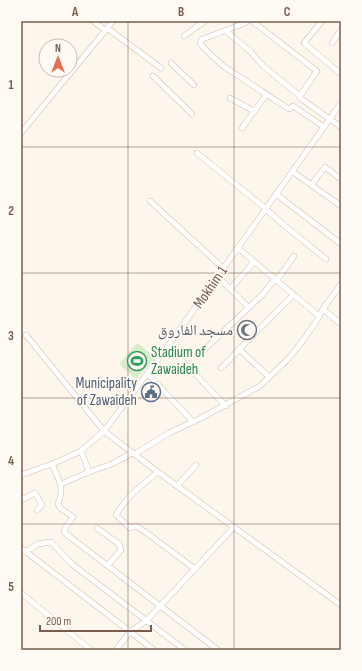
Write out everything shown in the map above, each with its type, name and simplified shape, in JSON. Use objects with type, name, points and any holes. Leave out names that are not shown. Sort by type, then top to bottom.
[{"type":"street","points":[[93,21],[161,68]]},
{"type":"street","points":[[21,133],[113,21]]},
{"type":"street","points":[[184,36],[205,21]]},
{"type":"street","points":[[248,21],[202,40],[200,43],[223,66],[289,109],[293,106],[324,128]]},
{"type":"street","points":[[252,21],[317,70],[300,96]]},
{"type":"street","points":[[322,21],[304,43],[341,74]]},
{"type":"street","points":[[332,43],[341,30]]},
{"type":"street","points":[[226,31],[251,52],[263,66],[300,96],[300,98],[341,127]]},
{"type":"street","points":[[171,63],[194,85]]},
{"type":"street","points":[[154,76],[192,114]]},
{"type":"street","points":[[242,128],[266,95]]},
{"type":"street","points":[[230,98],[254,111]]},
{"type":"street","name":"Mokhim 1","points":[[21,475],[52,464],[81,451],[104,431],[148,374],[341,103]]},
{"type":"street","points":[[197,153],[326,259]]},
{"type":"street","points":[[312,184],[325,167],[341,179]]},
{"type":"street","points":[[293,172],[341,206]]},
{"type":"street","points":[[276,194],[341,244]]},
{"type":"street","points":[[150,201],[223,268]]},
{"type":"street","points":[[238,248],[319,316]]},
{"type":"street","points":[[204,350],[263,294],[294,256]]},
{"type":"street","points":[[230,289],[254,262]]},
{"type":"street","points":[[217,276],[248,308]]},
{"type":"street","points":[[61,484],[133,454],[169,433],[226,406],[260,386],[297,348],[341,284]]},
{"type":"street","points":[[221,368],[293,295]]},
{"type":"street","points":[[323,309],[341,324]]},
{"type":"street","points":[[26,335],[104,431],[133,454],[341,605]]},
{"type":"street","points":[[168,346],[226,406]]},
{"type":"street","points":[[239,349],[269,377]]},
{"type":"street","points":[[148,374],[193,422]]},
{"type":"street","points":[[81,451],[90,472]]},
{"type":"street","points":[[52,464],[61,484],[62,494],[58,504],[60,508],[73,517],[65,528],[64,532],[218,650]]},
{"type":"street","points":[[177,486],[196,465]]},
{"type":"street","points":[[158,472],[137,489],[120,508],[116,515],[130,528],[136,526],[144,531],[195,569]]},
{"type":"street","points":[[21,500],[35,493],[42,505],[37,510]]},
{"type":"street","points":[[116,650],[130,632],[146,620],[234,527]]},
{"type":"street","points":[[97,528],[119,544],[121,550],[108,565]]},
{"type":"street","points":[[23,550],[38,544],[51,542],[73,565],[185,650]]},
{"type":"street","points":[[23,550],[154,650]]},
{"type":"street","points":[[21,593],[91,650]]},
{"type":"green space","name":"Stadium of Zawaideh","points":[[137,343],[155,357],[136,379],[119,364]]},
{"type":"place","name":"مسجد الفاروق","points":[[247,330]]},
{"type":"place","name":"Stadium of Zawaideh","points":[[137,361]]},
{"type":"place","name":"Municipality of Zawaideh","points":[[151,392]]}]
